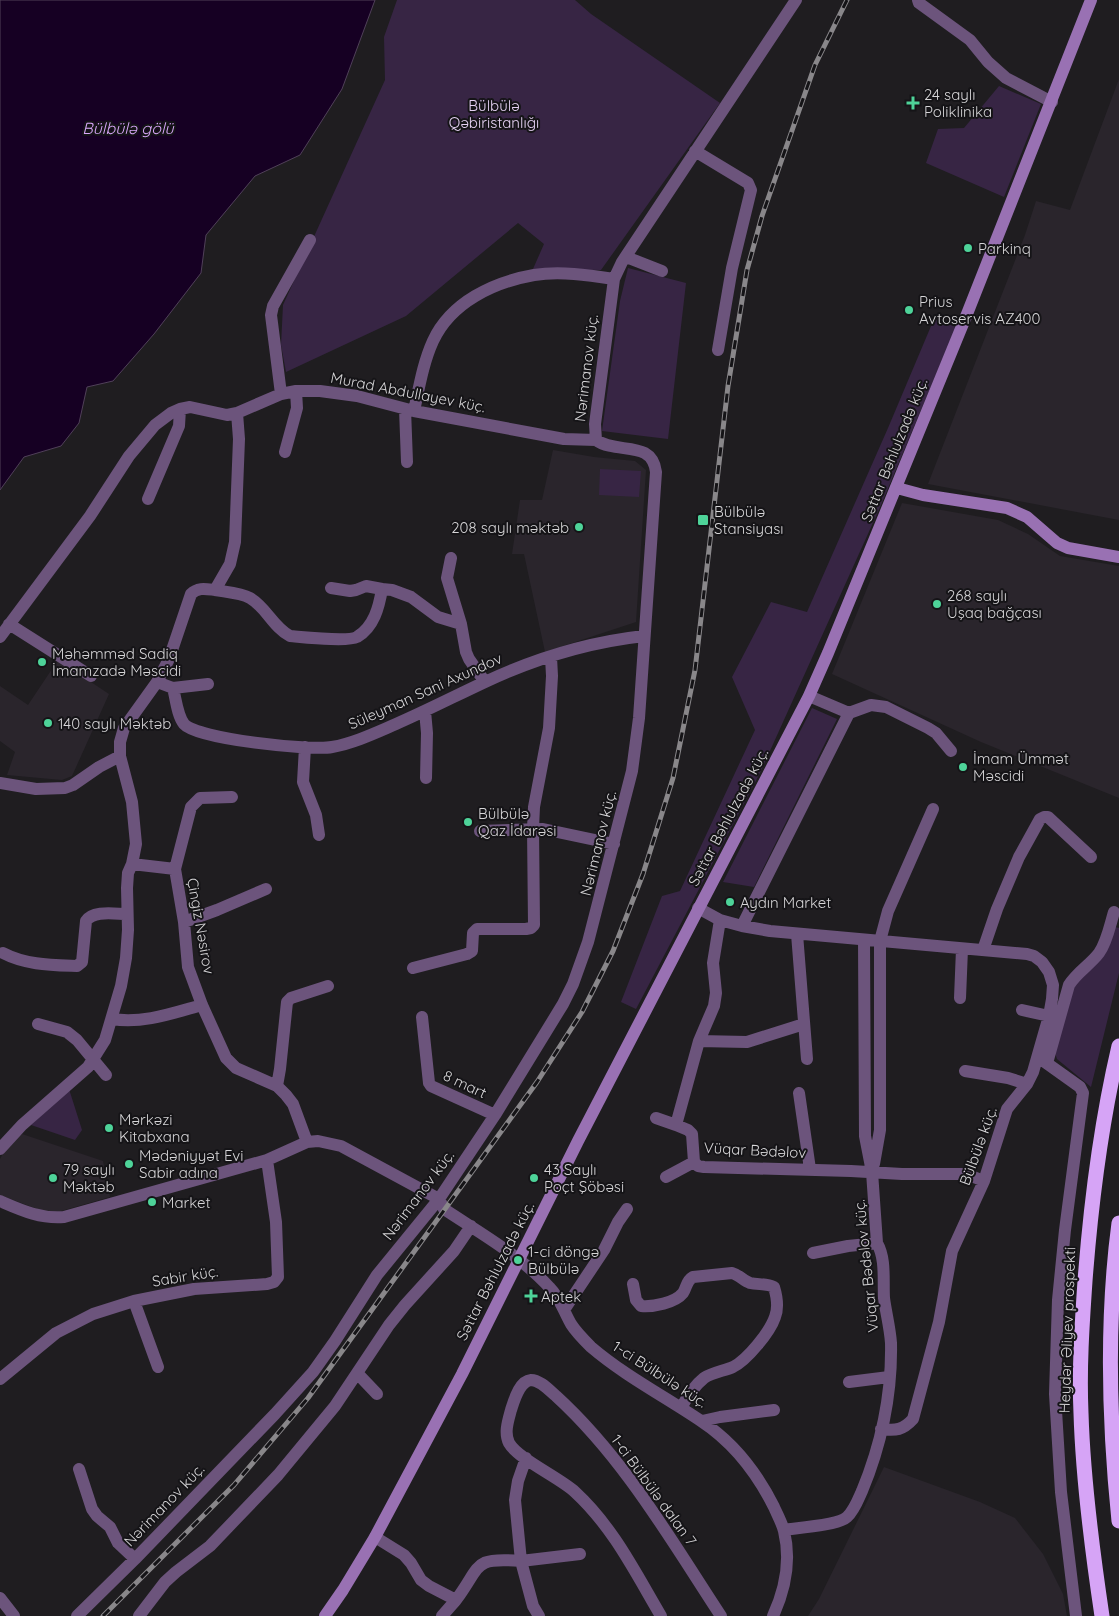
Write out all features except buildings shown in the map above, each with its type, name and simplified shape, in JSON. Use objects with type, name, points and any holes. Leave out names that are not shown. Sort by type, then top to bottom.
[{"type":"highway","name":"Heydər Əliyev prospekti","points":[[1102,1616],[1085,1482],[1081,1412],[1081,1359],[1089,1226],[1098,1153],[1119,1046]]},
{"type":"highway","points":[[1119,1223],[1112,1308],[1111,1362],[1115,1482],[1119,1521]]},
{"type":"main road","name":"Səttar Bəhlulzadə küç.","points":[[324,1616],[343,1590],[375,1537],[462,1374],[518,1260],[698,908],[809,696],[896,488],[1052,102],[1091,0]]},
{"type":"main road","points":[[896,488],[923,494],[994,504],[1007,508],[1026,517],[1057,542],[1068,548],[1119,557]]},
{"type":"street","points":[[918,0],[919,3],[970,40],[988,62],[1002,74],[1052,102]]},
{"type":"street","name":"Nərimanov küç.","points":[[77,1616],[135,1559],[295,1393],[335,1341],[377,1275],[439,1199],[495,1115],[563,1004],[573,984],[588,942],[614,844],[632,771],[637,742],[656,472],[655,463],[644,452],[608,446],[596,440],[595,424],[614,279],[694,151],[726,108],[791,2]]},
{"type":"street","points":[[694,151],[748,183],[751,190],[732,268],[718,350]]},
{"type":"street","points":[[281,394],[272,316],[273,306],[310,240]]},
{"type":"street","points":[[626,257],[662,271]]},
{"type":"street","points":[[407,462],[410,410],[427,355],[441,327],[456,309],[488,289],[535,275],[592,275],[614,279]]},
{"type":"street","points":[[285,452],[297,408],[296,391]]},
{"type":"street","name":"Murad Abdullayev küç.","points":[[180,408],[190,406],[227,414],[237,413],[281,394],[296,391],[320,391],[564,439],[596,440]]},
{"type":"street","points":[[148,499],[179,426],[180,408]]},
{"type":"street","points":[[0,637],[90,516],[129,456],[155,425],[180,408]]},
{"type":"street","points":[[215,590],[230,564],[235,542],[239,439],[237,413]]},
{"type":"street","points":[[451,558],[447,578],[469,659],[485,682]]},
{"type":"street","points":[[331,588],[350,591],[366,586],[392,590],[410,597],[438,617],[461,624]]},
{"type":"street","points":[[0,1149],[22,1124],[94,1061],[105,1040],[121,986],[126,958],[128,873],[136,844],[132,802],[120,756],[120,742],[124,728],[157,682],[169,659],[191,594],[195,590],[201,589],[249,597],[258,604],[283,632],[290,636],[344,639],[356,638],[370,624],[379,606],[382,589]]},
{"type":"street","points":[[9,624],[91,676]]},
{"type":"street","name":"Süleyman Sani Axundov","points":[[174,688],[181,718],[185,725],[192,729],[225,738],[331,748],[368,737],[485,682],[551,657],[605,642],[644,636]]},
{"type":"street","points":[[413,968],[472,951],[476,929],[531,928],[534,925],[532,828],[534,807],[549,728],[552,676],[551,657]]},
{"type":"street","points":[[157,682],[174,688],[208,684]]},
{"type":"street","points":[[809,696],[849,713],[871,705],[886,708],[936,733],[951,751]]},
{"type":"street","points":[[424,711],[428,733],[426,778]]},
{"type":"street","points":[[742,926],[849,713]]},
{"type":"street","points":[[305,747],[303,782],[316,815],[319,836]]},
{"type":"street","points":[[0,784],[36,789],[65,788],[120,756]]},
{"type":"street","name":"Çingiz Nəsirov","points":[[232,797],[200,798],[191,806],[175,869],[184,922],[188,966],[202,1005],[231,1064],[277,1086],[293,1104],[307,1142]]},
{"type":"street","points":[[872,1172],[880,1130],[880,941],[888,911],[933,808]]},
{"type":"street","points":[[984,950],[997,909],[1019,857],[1040,819],[1048,817],[1091,857]]},
{"type":"street","points":[[480,831],[548,829],[614,844]]},
{"type":"street","points":[[132,864],[175,869]]},
{"type":"street","points":[[184,922],[266,889]]},
{"type":"street","name":"Bülbülə küç.","points":[[698,908],[720,920],[770,932],[1026,954],[1034,956],[1042,962],[1049,972],[1053,985],[1043,1060],[1007,1109],[984,1181],[952,1252],[937,1331],[913,1418],[906,1426],[897,1431],[881,1429]]},
{"type":"street","points":[[1076,1616],[1061,1492],[1055,1394],[1058,1300],[1083,1093],[1080,1087],[1043,1060],[1069,985],[1073,978],[1098,954],[1114,912]]},
{"type":"street","points":[[3,953],[15,959],[35,964],[77,966],[82,962],[86,921],[88,918],[95,915],[127,914]]},
{"type":"street","points":[[656,1118],[676,1125],[699,1042],[714,1006],[716,993],[713,963],[720,920]]},
{"type":"street","points":[[797,934],[806,1059]]},
{"type":"street","name":"Vüqar Bədəlov küç.","points":[[784,1530],[836,1522],[845,1519],[851,1513],[869,1474],[888,1398],[890,1331],[884,1298],[882,1252],[877,1242],[872,1172],[864,1136],[864,940]]},
{"type":"street","points":[[960,998],[962,949]]},
{"type":"street","points":[[277,1086],[286,1002],[291,998],[328,986]]},
{"type":"street","points":[[112,1019],[131,1022],[202,1005]]},
{"type":"street","points":[[1022,1010],[1049,1016]]},
{"type":"street","name":"8 mart","points":[[422,1017],[429,1083],[431,1086],[495,1115]]},
{"type":"street","points":[[38,1024],[66,1032],[77,1040],[106,1075]]},
{"type":"street","points":[[699,1042],[747,1042],[804,1024]]},
{"type":"street","points":[[966,1071],[1008,1078],[1027,1084]]},
{"type":"street","points":[[798,1093],[810,1169]]},
{"type":"street","name":"Vüqar Bədəlov","points":[[676,1125],[688,1130],[692,1134],[694,1162],[698,1166],[902,1174],[963,1174],[984,1181]]},
{"type":"street","name":"1-ci Bülbülə küç.","points":[[307,1142],[318,1141],[341,1146],[439,1199],[444,1209],[518,1260],[552,1290],[572,1324],[590,1346],[644,1386],[702,1421],[736,1451],[766,1490],[784,1530],[786,1572],[780,1601],[773,1616]]},
{"type":"street","points":[[0,1201],[39,1216],[64,1217],[267,1160],[307,1142]]},
{"type":"street","name":"Sabir küç.","points":[[0,1380],[56,1333],[76,1321],[93,1314],[134,1301],[194,1289],[274,1282],[278,1277],[276,1222],[267,1160]]},
{"type":"street","points":[[666,1177],[694,1162]]},
{"type":"street","points":[[564,1310],[604,1250],[627,1209]]},
{"type":"street","points":[[139,1616],[165,1582],[200,1556],[278,1475],[335,1406],[406,1304],[454,1251],[471,1226]]},
{"type":"street","points":[[813,1253],[877,1242]]},
{"type":"street","points":[[633,1284],[636,1300],[641,1306],[650,1306],[674,1299],[682,1294],[687,1280],[693,1277],[732,1273],[748,1282],[768,1284],[774,1287],[777,1295],[775,1318],[748,1356],[733,1367],[706,1377],[695,1386],[681,1408]]},
{"type":"street","points":[[134,1301],[158,1367]]},
{"type":"street","points":[[358,1373],[377,1394]]},
{"type":"street","points":[[849,1382],[889,1377]]},
{"type":"street","name":"1-ci Bülbülə dalan 7","points":[[661,1616],[614,1536],[598,1515],[568,1487],[526,1458],[510,1444],[506,1434],[513,1403],[521,1386],[530,1380],[538,1381],[568,1408],[599,1441],[629,1478],[721,1616]]},
{"type":"street","points":[[702,1421],[774,1410]]},
{"type":"street","points":[[526,1458],[518,1481],[515,1500],[521,1561],[533,1606],[539,1616]]},
{"type":"street","points":[[79,1469],[92,1509],[110,1527],[122,1548],[135,1559]]},
{"type":"street","points":[[375,1537],[404,1555],[421,1580],[456,1600]]},
{"type":"street","points":[[442,1616],[456,1600],[482,1563],[490,1560],[521,1561],[580,1554]]},
{"type":"street","points":[[0,1598],[14,1616]]},
{"type":"shaded area","points":[[1119,79],[1119,520],[928,484],[1025,235],[1036,201],[1070,210]]},
{"type":"shaded area","name":"208 saylı məktəb","points":[[553,450],[635,461],[646,470],[636,622],[545,652],[524,554],[512,554],[520,500],[542,500]]},
{"type":"shaded area","points":[[902,503],[998,520],[1028,534],[1060,556],[1119,566],[1119,798],[981,742],[832,674]]},
{"type":"shaded area","name":"140 saylı Məktəb","points":[[58,660],[109,694],[72,776],[62,780],[7,775],[15,752],[0,741],[0,686],[28,705]]},
{"type":"shaded area","name":"79 saylı Məktəb","points":[[22,1134],[103,1161],[110,1197],[61,1211],[45,1212],[0,1195],[0,1159],[6,1148]]},
{"type":"shaded area","points":[[884,1467],[980,1502],[1015,1518],[1043,1554],[1063,1594],[1067,1616],[808,1616],[819,1599]]},
{"type":"green space","name":"Bülbülə Qəbiristanlığı","points":[[397,0],[575,0],[591,14],[720,103],[601,270],[533,269],[544,244],[518,223],[406,316],[286,372],[281,345],[283,305],[385,80],[384,37]]},
{"type":"green space","points":[[999,86],[1041,104],[1004,197],[926,163],[938,129],[964,128]]},
{"type":"green space","points":[[628,268],[686,283],[668,439],[602,431],[620,301]]},
{"type":"green space","points":[[934,319],[956,327],[881,505],[760,773],[636,1009],[621,1002],[662,896],[680,891],[755,730],[732,677],[771,602],[807,612]]},
{"type":"green space","points":[[600,469],[641,471],[639,497],[599,495]]},
{"type":"green space","points":[[812,708],[837,719],[754,887],[723,882]]},
{"type":"green space","points":[[1115,927],[1119,928],[1119,973],[1091,1087],[1057,1059],[1054,1050],[1074,984]]},
{"type":"green space","points":[[69,1089],[82,1130],[75,1140],[31,1125]]},
{"type":"water","name":"Bülbülə gölü","points":[[0,0],[375,0],[342,89],[300,155],[255,176],[206,235],[201,273],[154,334],[113,381],[87,387],[79,423],[61,446],[24,457],[0,490]]},
{"type":"railway","points":[[103,1616],[234,1485],[308,1398],[537,1082],[582,1012],[613,951],[643,874],[673,778],[695,670],[728,386],[747,270],[762,216],[815,65],[847,0]]},
{"type":"place","name":"24 saylı Poliklinika","points":[[913,103]]},
{"type":"place","name":"Parkinq","points":[[968,248]]},
{"type":"place","name":"Prius Avtoservis AZ400","points":[[909,310]]},
{"type":"place","name":"Bülbülə Stansiyası","points":[[703,520]]},
{"type":"place","name":"208 saylı məktəb","points":[[579,527]]},
{"type":"place","name":"268 saylı Uşaq bağçası","points":[[937,604]]},
{"type":"place","name":"Məhəmməd Sadiq İmamzadə Məscidi","points":[[42,662]]},
{"type":"place","name":"140 saylı Məktəb","points":[[48,723]]},
{"type":"place","name":"İmam Ümmət Məscidi","points":[[963,767]]},
{"type":"place","name":"Bülbülə Qaz İdarəsi","points":[[468,822]]},
{"type":"place","name":"Aydın Market","points":[[730,902]]},
{"type":"place","name":"Mərkəzi Kitabxana","points":[[109,1128]]},
{"type":"place","name":"Mədəniyyət Evi Sabir adına","points":[[129,1164]]},
{"type":"place","name":"79 saylı Məktəb","points":[[53,1178]]},
{"type":"place","name":"43 Saylı Poçt Şöbəsi","points":[[534,1178]]},
{"type":"place","name":"Market","points":[[152,1202]]},
{"type":"place","name":"1-ci döngə Bülbülə","points":[[518,1260]]},
{"type":"place","name":"Aptek","points":[[531,1296]]}]
